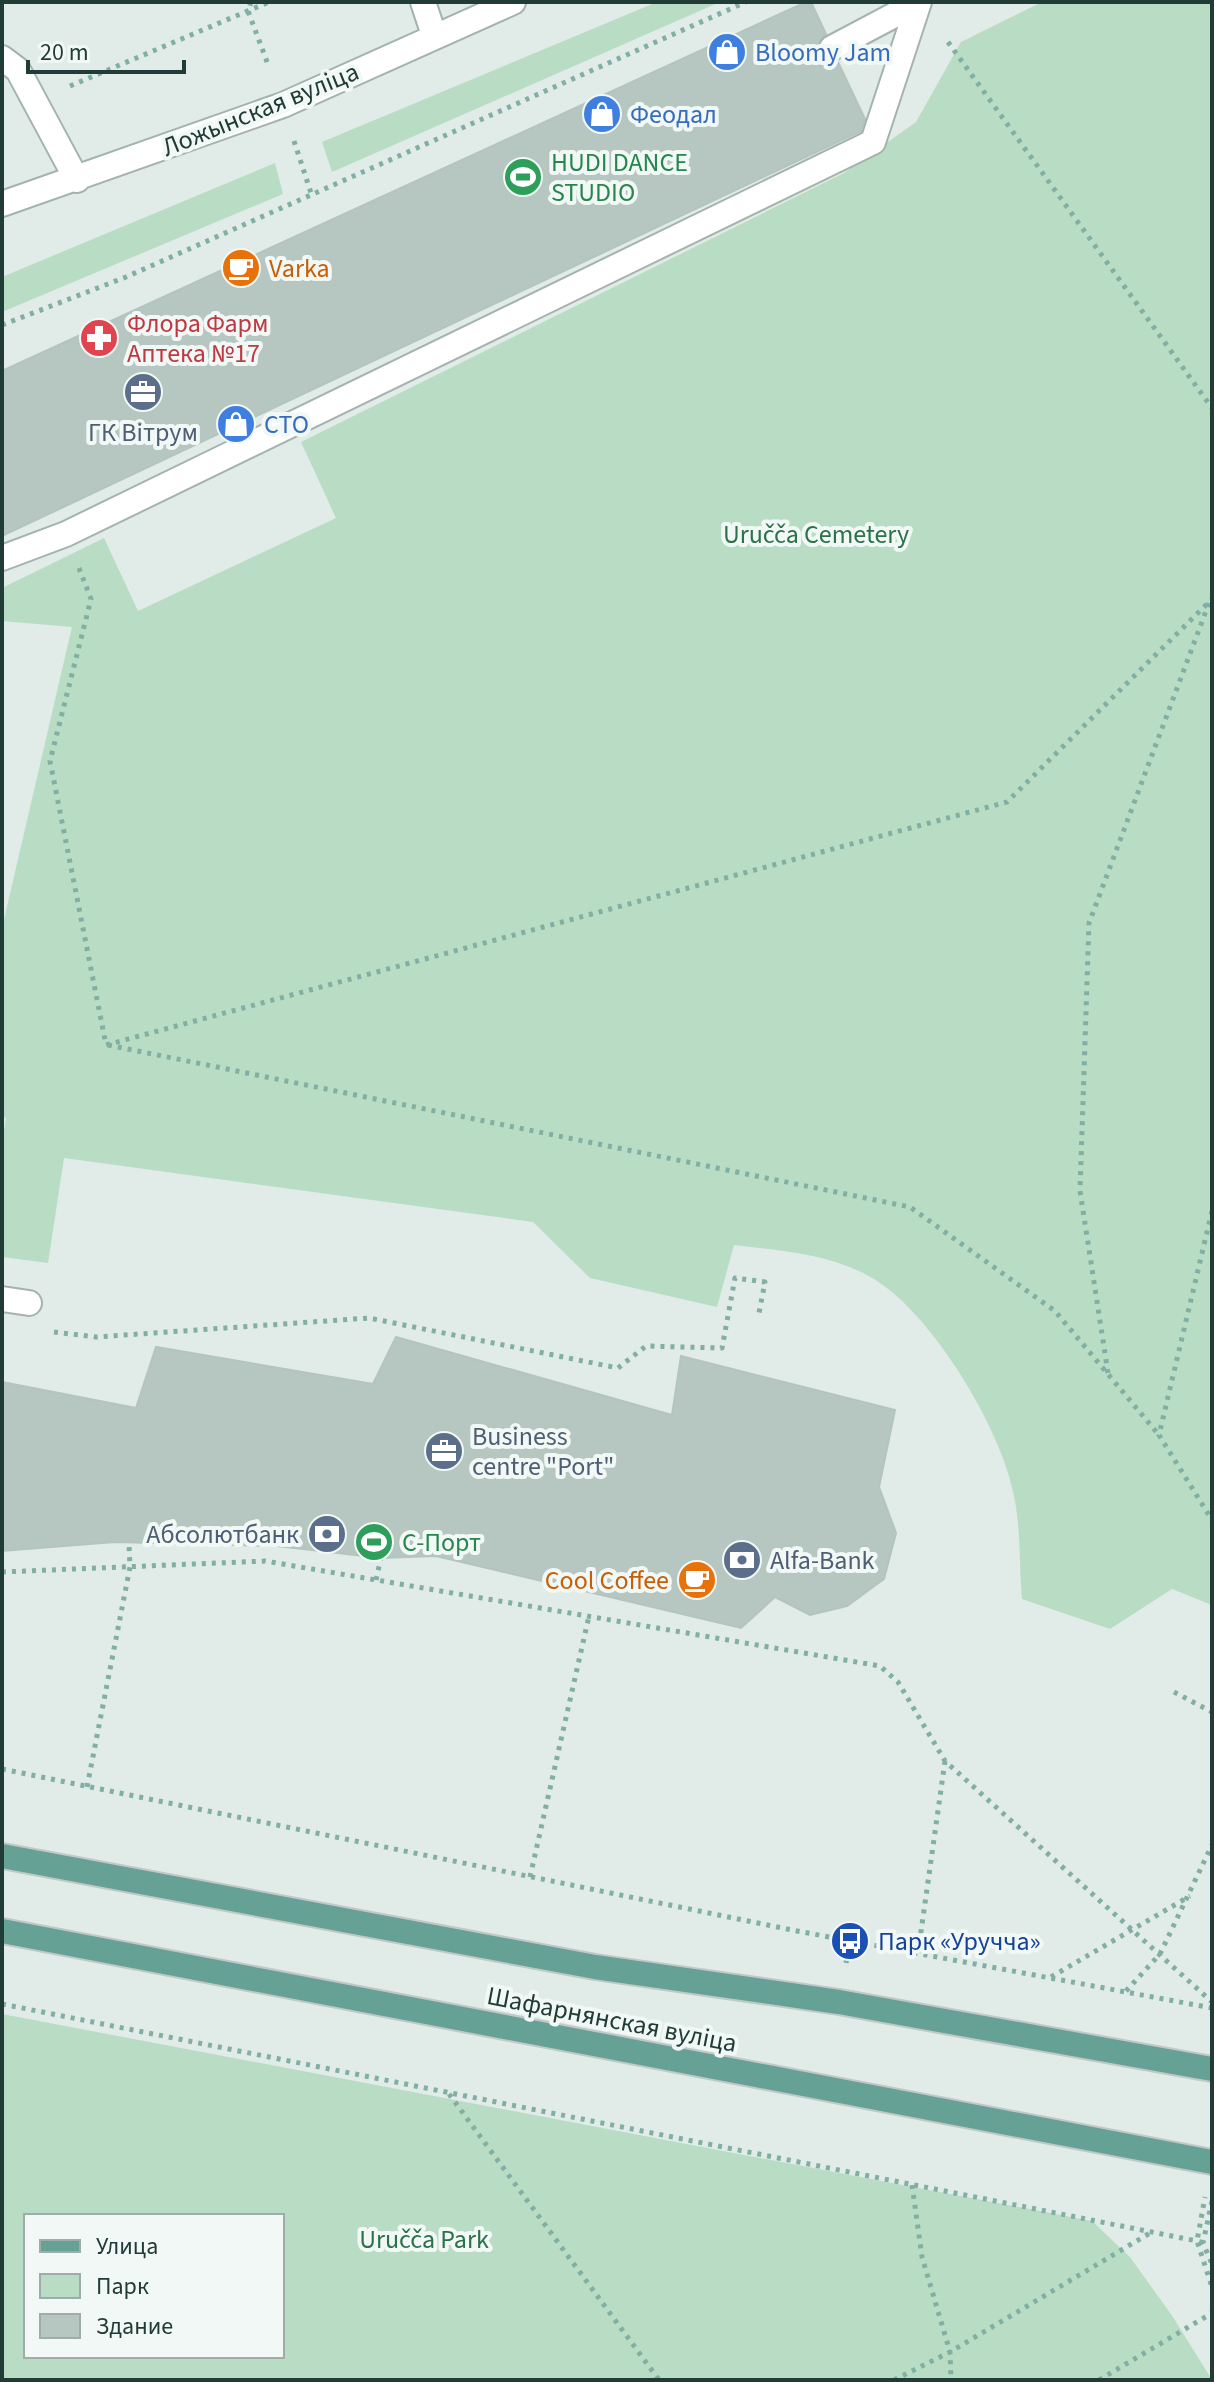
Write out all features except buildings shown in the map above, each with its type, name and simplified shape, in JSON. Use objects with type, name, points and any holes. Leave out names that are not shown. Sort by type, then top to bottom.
[{"type":"main road","name":"Шафарнянская вуліца","points":[[2,1856],[595,1967],[839,2002],[1212,2069]]},
{"type":"main road","name":"Шафарнянская вуліца","points":[[2,1931],[1212,2162]]},
{"type":"street","points":[[423,2],[434,35]]},
{"type":"street","name":"Ложынская вуліца","points":[[2,204],[283,105],[513,2]]},
{"type":"street","points":[[832,48],[919,2]]},
{"type":"street","points":[[2,558],[66,534],[873,142],[919,2]]},
{"type":"street","points":[[2,58],[18,70],[77,180]]},
{"type":"street","points":[[2,1299],[29,1303]]},
{"type":"path","points":[[36,101],[269,2]]},
{"type":"path","points":[[2,325],[126,277],[746,2]]},
{"type":"path","points":[[947,40],[1212,408]]},
{"type":"path","points":[[66,534],[91,599],[50,761],[106,1045]]},
{"type":"path","points":[[106,1045],[1007,802],[1211,601]]},
{"type":"path","points":[[1108,1374],[1080,1191],[1089,923],[1211,601]]},
{"type":"path","points":[[106,1045],[910,1207],[1055,1311],[1159,1435],[1212,1520]]},
{"type":"path","points":[[1159,1435],[1212,1211]]},
{"type":"path","points":[[49,1331],[96,1337],[369,1318],[618,1368],[646,1346],[722,1348],[735,1278],[765,1282],[759,1313]]},
{"type":"path","points":[[87,1787],[130,1567],[129,1545]]},
{"type":"path","points":[[376,1580],[381,1558]]},
{"type":"path","points":[[2,1572],[265,1561],[880,1666],[898,1682],[945,1761],[1160,1954],[1212,2005]]},
{"type":"path","points":[[530,1877],[589,1616]]},
{"type":"path","points":[[1174,1692],[1212,1712]]},
{"type":"path","points":[[918,1953],[945,1761]]},
{"type":"path","points":[[2,1769],[918,1953],[1212,2005]]},
{"type":"path","points":[[1125,1992],[1160,1954],[1212,1845]]},
{"type":"path","points":[[1050,1978],[1190,1896]]},
{"type":"path","points":[[2,2004],[1200,2242],[1212,2264]]},
{"type":"path","points":[[449,2092],[659,2380]]},
{"type":"path","points":[[912,2185],[922,2257],[950,2352],[951,2380]]},
{"type":"path","points":[[1212,2201],[1200,2242],[1212,2287]]},
{"type":"path","points":[[894,2380],[950,2352],[1151,2232]]},
{"type":"path","points":[[1099,2380],[1212,2313]]},
{"type":"green space","points":[[657,2],[720,2],[332,172],[322,142]]},
{"type":"green space","name":"Uručča Cemetery","points":[[1042,2],[1212,2],[1212,1605],[1172,1589],[1110,1629],[1022,1599],[1014,1496],[996,1440],[981,1409],[943,1349],[901,1300],[864,1273],[828,1260],[734,1245],[717,1307],[590,1278],[533,1222],[64,1158],[48,1263],[2,1257],[2,1142],[6,1118],[2,1117],[2,928],[72,627],[2,621],[2,588],[104,538],[138,611],[336,518],[301,442],[844,173],[916,122],[961,42]]},
{"type":"green space","points":[[275,163],[283,194],[2,312],[2,277]]},
{"type":"green space","name":"Uručča Park","points":[[2,2014],[1092,2221],[1130,2257],[1173,2317],[1212,2380],[2,2380]]},
{"type":"place","name":"Bloomy Jam","points":[[727,52]]},
{"type":"place","name":"Феодал","points":[[602,114]]},
{"type":"place","name":"HUDI DANCE STUDIO","points":[[523,177]]},
{"type":"place","name":"Varka","points":[[241,268]]},
{"type":"place","name":"Флора Фарм Аптека №17","points":[[99,338]]},
{"type":"place","name":"ГК Вітрум","points":[[143,392]]},
{"type":"place","name":"СТО","points":[[236,424]]},
{"type":"place","name":"Business centre \"Port\"","points":[[444,1451]]},
{"type":"place","name":"Абсолютбанк","points":[[327,1534]]},
{"type":"place","name":"С-Порт","points":[[374,1542]]},
{"type":"place","name":"Alfa-Bank","points":[[742,1560]]},
{"type":"place","name":"Cool Coffee","points":[[697,1580]]},
{"type":"place","name":"Парк «Уручча»","points":[[850,1941]]}]
